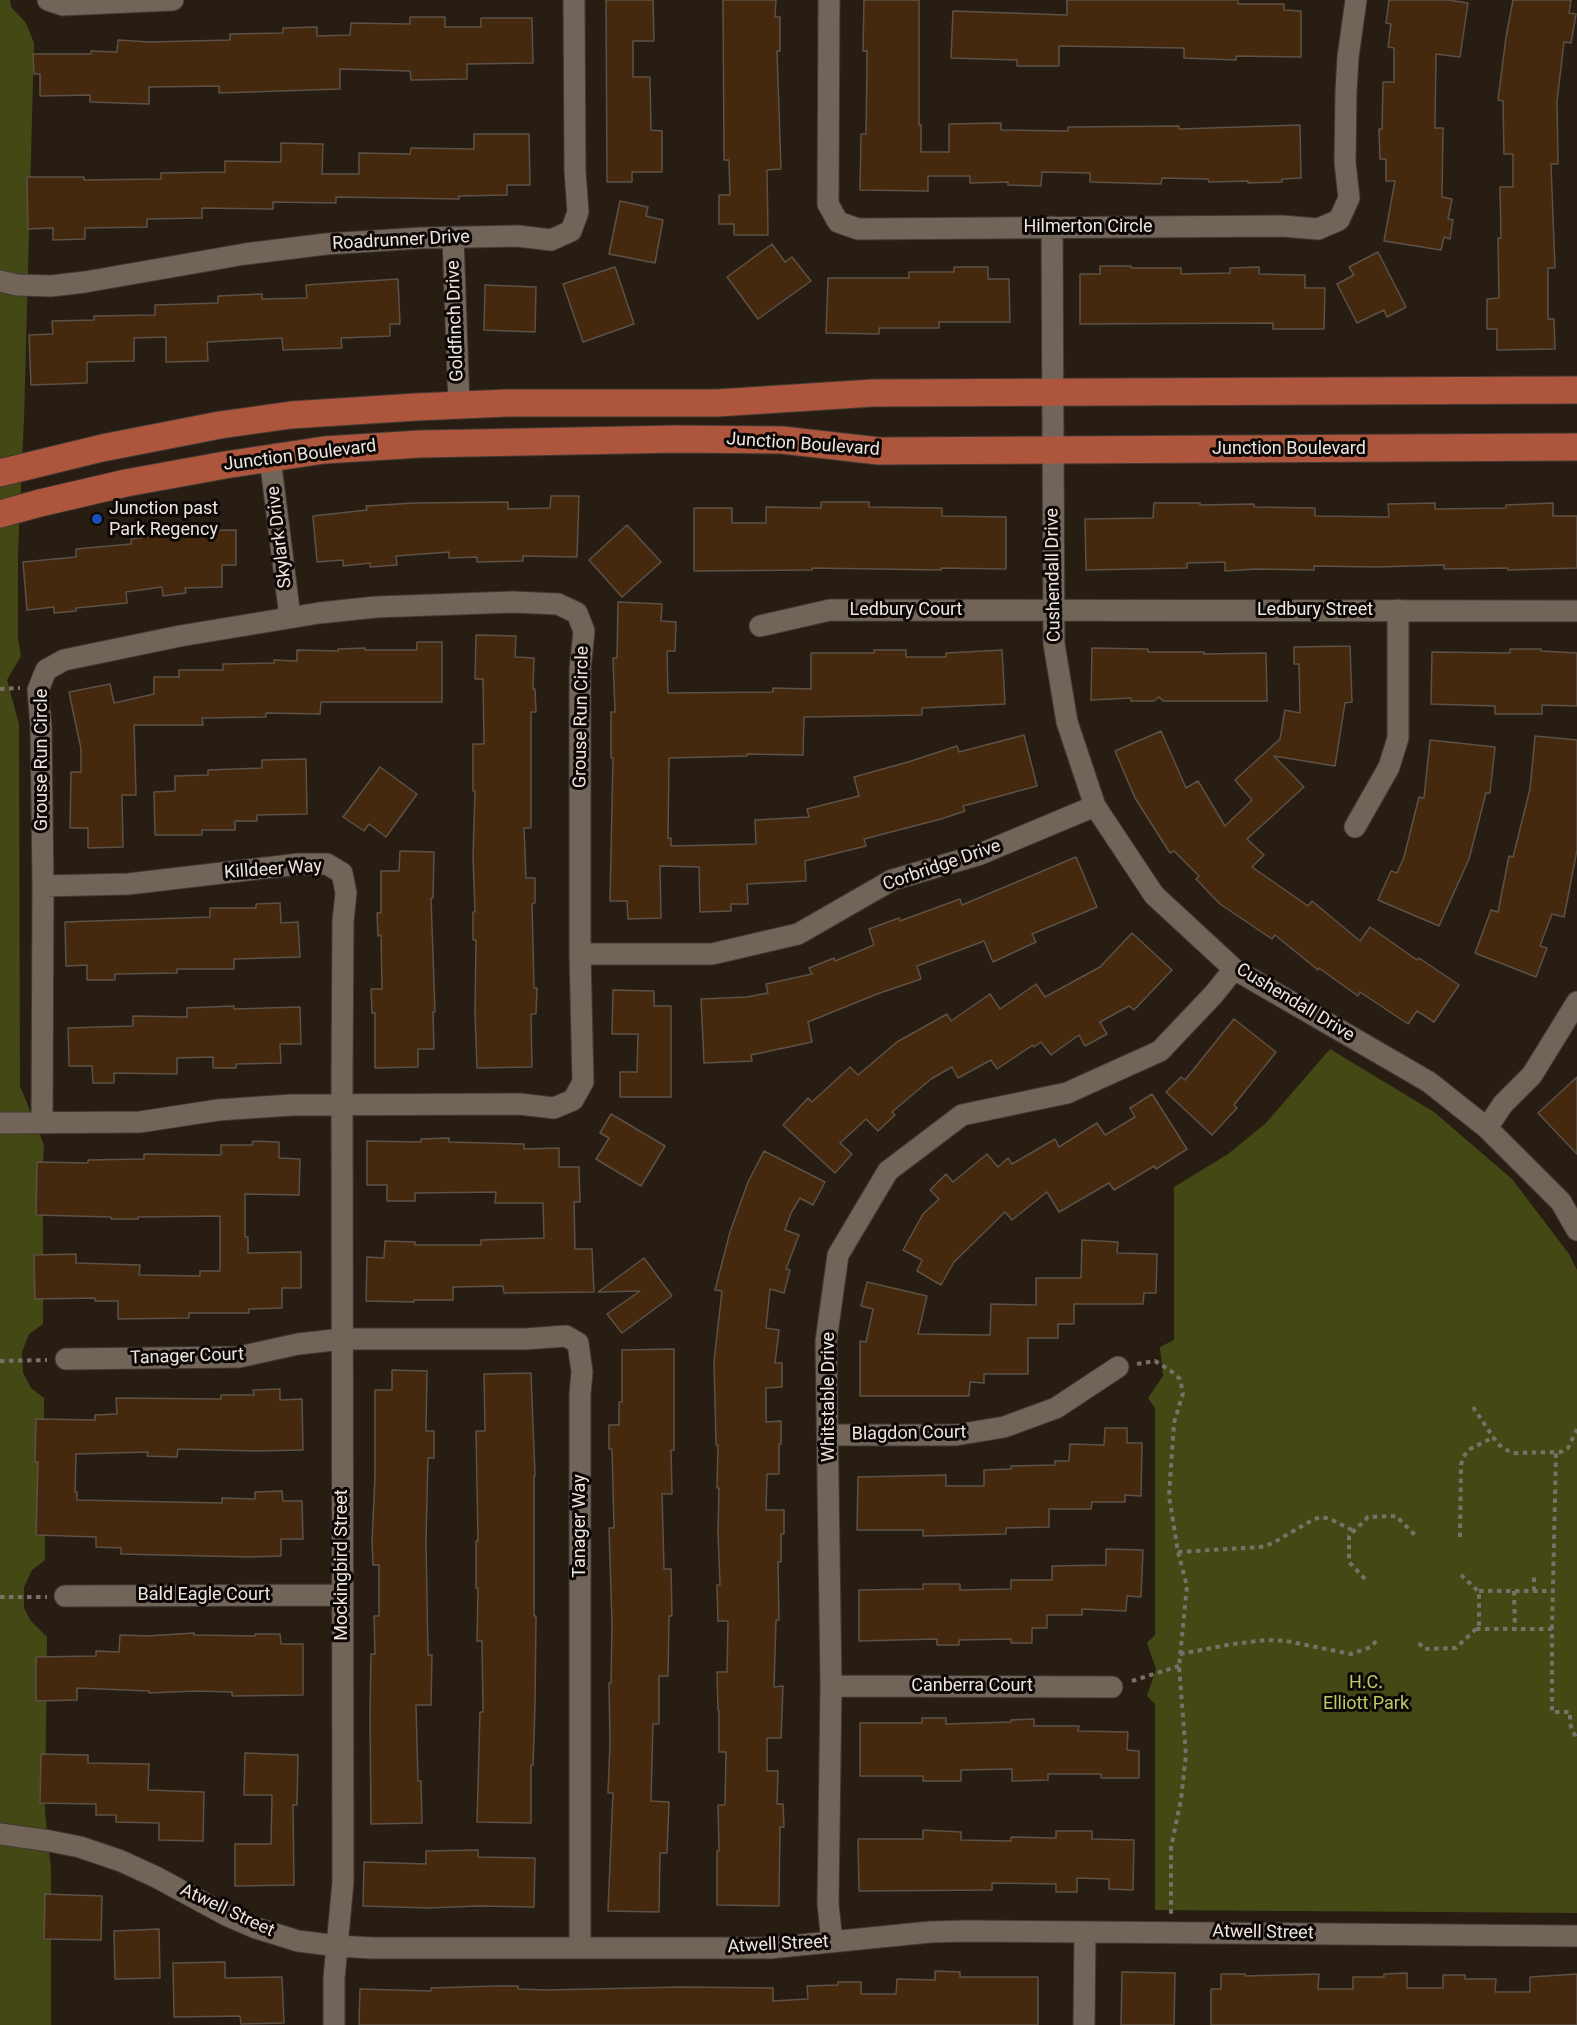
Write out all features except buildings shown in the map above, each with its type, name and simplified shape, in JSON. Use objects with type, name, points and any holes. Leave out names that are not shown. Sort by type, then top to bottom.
[{"type":"main road","name":"Junction Boulevard","points":[[0,473],[102,448],[220,425],[291,415],[459,405],[717,403],[873,393],[1577,390]]},
{"type":"main road","name":"Junction Boulevard","points":[[0,514],[40,502],[126,483],[270,458],[324,450],[420,444],[782,440],[879,451],[1577,447]]},
{"type":"street","points":[[48,0],[63,5],[172,0]]},
{"type":"street","name":"Roadrunner Drive","points":[[0,281],[18,285],[51,286],[326,244],[518,236],[550,240],[571,231],[578,212],[575,171],[574,0]]},
{"type":"street","name":"Hilmerton Circle","points":[[829,0],[828,204],[838,222],[858,229],[1281,226],[1318,229],[1339,220],[1349,198],[1345,162],[1346,92],[1356,0]]},
{"type":"street","name":"Cushendall Drive","points":[[1052,227],[1054,644],[1067,722],[1095,806],[1154,895],[1234,969],[1429,1082],[1487,1128],[1561,1202],[1577,1230]]},
{"type":"street","name":"Goldfinch Drive","points":[[453,238],[459,405]]},
{"type":"street","name":"Skylark Drive","points":[[270,458],[290,617]]},
{"type":"street","name":"Grouse Run Circle","points":[[0,1122],[42,1122],[140,1122],[256,1107],[342,1104],[519,1104],[554,1108],[573,1100],[583,1082],[580,954],[580,670],[584,631],[577,613],[558,604],[513,602],[376,608],[290,617],[180,636],[64,660],[46,670],[38,690],[41,728],[43,886],[42,1122]]},
{"type":"street","name":"Ledbury Court","points":[[760,626],[830,610],[1054,611]]},
{"type":"street","points":[[1355,827],[1389,767],[1398,738],[1398,610]]},
{"type":"street","name":"Ledbury Street","points":[[1054,611],[1577,611]]},
{"type":"street","name":"Corbridge Drive","points":[[580,954],[712,954],[798,934],[892,880],[978,855],[1095,806]]},
{"type":"street","name":"Killdeer Way","points":[[43,886],[128,884],[299,864],[327,864],[342,873],[346,893],[343,921],[342,1104]]},
{"type":"street","name":"Whitstable Drive","points":[[832,1942],[828,1904],[831,1686],[826,1341],[838,1255],[888,1171],[962,1115],[1067,1093],[1161,1051],[1234,969]]},
{"type":"street","points":[[1487,1128],[1503,1104],[1532,1075],[1577,1002]]},
{"type":"street","name":"Mockingbird Street","points":[[334,2025],[334,1978],[343,1882],[342,1104]]},
{"type":"street","name":"Tanager Way","points":[[343,1339],[525,1339],[566,1336],[578,1342],[582,1372],[580,1394],[580,1948]]},
{"type":"street","name":"Tanager Court","points":[[66,1359],[239,1357],[298,1344],[343,1339]]},
{"type":"street","name":"Blagdon Court","points":[[828,1435],[956,1435],[1004,1427],[1056,1407],[1118,1367]]},
{"type":"street","name":"Bald Eagle Court","points":[[65,1596],[342,1595]]},
{"type":"street","name":"Canberra Court","points":[[831,1686],[1112,1687]]},
{"type":"street","name":"Atwell Street","points":[[0,1834],[50,1840],[80,1847],[121,1861],[156,1877],[226,1915],[256,1928],[298,1941],[338,1946],[770,1948],[930,1932],[1577,1936]]},
{"type":"street","points":[[1084,2025],[1085,1932]]},
{"type":"path","points":[[0,1361],[66,1359]]},
{"type":"path","points":[[1118,1367],[1155,1361],[1180,1379],[1183,1393],[1174,1423],[1169,1496],[1178,1552],[1187,1586],[1179,1666],[1186,1755],[1181,1799],[1171,1848],[1171,1932]]},
{"type":"path","points":[[1473,1407],[1504,1449],[1514,1452],[1556,1453],[1568,1448],[1577,1429]]},
{"type":"path","points":[[1460,1537],[1461,1465],[1470,1449],[1494,1437]]},
{"type":"path","points":[[1556,1453],[1552,1712],[1570,1712],[1570,1724],[1577,1740]]},
{"type":"path","points":[[1365,1579],[1349,1562],[1349,1536],[1368,1517],[1396,1516],[1417,1537]]},
{"type":"path","points":[[1178,1552],[1261,1547],[1273,1543],[1314,1519],[1322,1518],[1330,1519],[1354,1531]]},
{"type":"path","points":[[1419,1643],[1424,1648],[1456,1648],[1479,1626],[1479,1592],[1459,1573]]},
{"type":"path","points":[[1534,1574],[1534,1591]]},
{"type":"path","points":[[1478,1591],[1553,1591]]},
{"type":"path","points":[[1514,1591],[1515,1629]]},
{"type":"path","points":[[0,1598],[65,1596]]},
{"type":"path","points":[[1476,1629],[1552,1629]]},
{"type":"path","points":[[1180,1654],[1266,1640],[1286,1641],[1351,1654],[1371,1647],[1377,1640]]},
{"type":"path","points":[[1112,1687],[1179,1666]]},
{"type":"green space","points":[[0,0],[10,0],[11,7],[26,23],[34,43],[24,419],[18,551],[18,638],[21,656],[7,680],[19,724],[20,1086],[44,1145],[43,1324],[29,1334],[22,1352],[23,1373],[31,1388],[44,1398],[45,1560],[32,1570],[24,1587],[24,1608],[31,1621],[47,1637],[45,1811],[51,1869],[51,2025],[0,2025]]},
{"type":"green space","name":"H.C. Elliott Park","points":[[1330,1049],[1434,1112],[1512,1179],[1569,1254],[1577,1270],[1577,1913],[1155,1910],[1155,1704],[1147,1696],[1156,1669],[1147,1643],[1155,1635],[1155,1408],[1148,1398],[1163,1376],[1160,1347],[1174,1340],[1174,1187],[1228,1154],[1266,1123]]},
{"type":"place","name":"Junction past Park Regency","points":[[97,519]]}]
